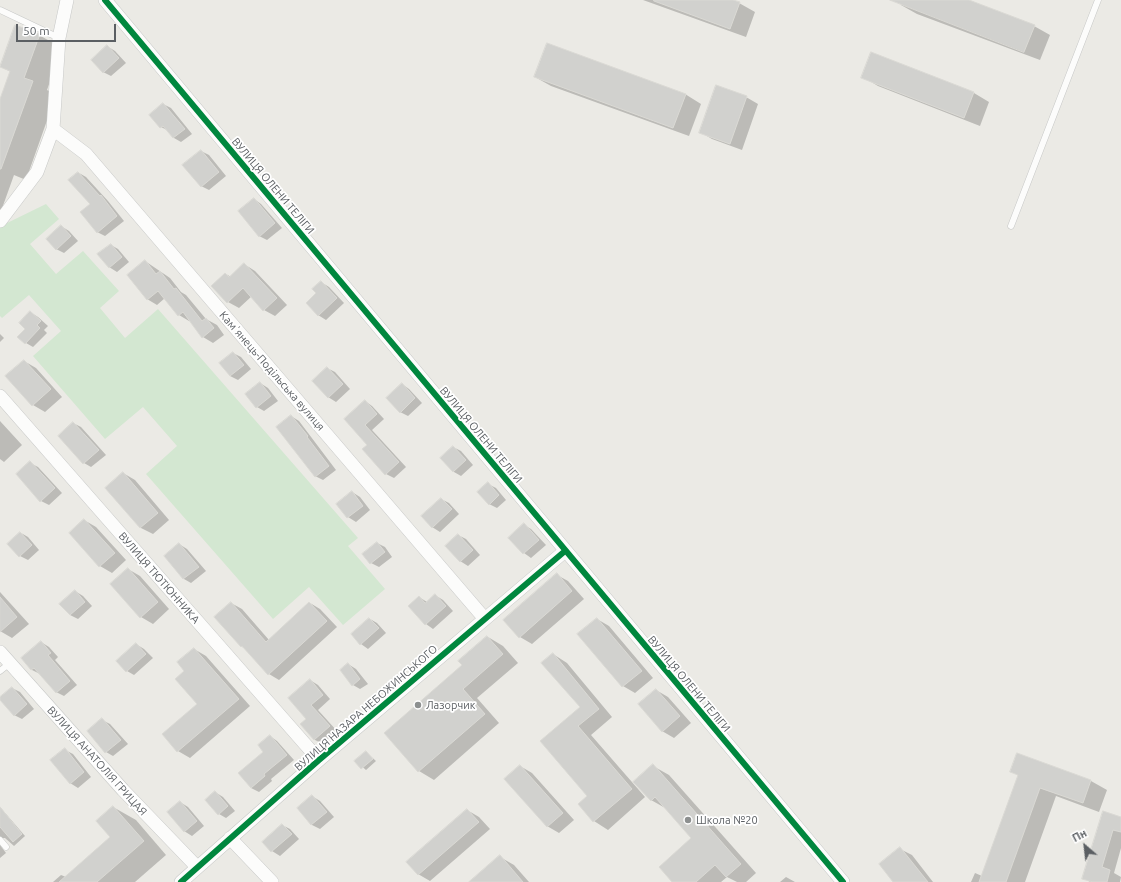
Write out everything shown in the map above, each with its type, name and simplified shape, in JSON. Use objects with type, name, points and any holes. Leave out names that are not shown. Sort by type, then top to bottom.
[{"type":"street","points":[[0,222],[37,172],[53,129],[60,38],[67,0]]},
{"type":"street","name":"ВУЛИЦЯ ОЛЕНИ ТЕЛІГИ","points":[[105,0],[843,882]]},
{"type":"street","name":"Камʼянець-Подільська вулиця","points":[[53,129],[86,154],[486,619]]},
{"type":"street","name":"ВУЛИЦЯ ТЮТЮННИКА","points":[[0,396],[319,760]]},
{"type":"street","name":"ВУЛИЦЯ НАЗАРА НЕБОЖИНСЬКОГО","points":[[181,882],[319,760],[565,551]]},
{"type":"street","name":"ВУЛИЦЯ АНАТОЛІЯ ГРИЦАЯ","points":[[0,652],[5,667],[197,867]]},
{"type":"street","points":[[230,838],[272,882]]},
{"type":"lane","points":[[1011,226],[1098,0]]},
{"type":"lane","points":[[0,10],[60,38]]},
{"type":"lane","points":[[0,840],[6,847]]},
{"type":"green space","points":[[46,204],[59,219],[30,244],[56,274],[83,251],[119,291],[100,308],[125,338],[158,309],[358,538],[348,546],[385,589],[343,625],[309,587],[273,619],[146,474],[177,446],[143,407],[105,439],[33,356],[61,331],[29,295],[2,318],[0,316],[0,228],[3,225]]},
{"type":"building","points":[[654,0],[733,0],[740,2],[730,29]]},
{"type":"building","points":[[890,0],[969,0],[1035,25],[1024,52]]},
{"type":"building","points":[[15,25],[40,34],[24,78],[33,81],[0,169],[0,99],[10,71],[0,67]]},
{"type":"building","points":[[547,43],[686,94],[673,128],[534,77]]},
{"type":"building","points":[[107,45],[119,58],[103,73],[91,60]]},
{"type":"building","points":[[871,52],[974,92],[964,118],[861,78]]},
{"type":"building","points":[[716,85],[747,96],[730,144],[699,133]]},
{"type":"building","points":[[163,103],[185,129],[173,138],[163,126],[160,128],[149,115]]},
{"type":"building","points":[[201,150],[219,172],[201,187],[182,165]]},
{"type":"building","points":[[78,172],[100,196],[101,195],[117,216],[97,233],[80,212],[90,204],[68,180]]},
{"type":"building","points":[[254,198],[275,223],[259,237],[238,211]]},
{"type":"building","points":[[61,225],[71,236],[56,250],[46,239]]},
{"type":"building","points":[[111,244],[122,257],[109,268],[97,254]]},
{"type":"building","points":[[145,260],[156,274],[160,271],[174,289],[176,288],[202,321],[206,318],[214,328],[202,338],[183,312],[178,316],[158,291],[147,300],[127,275]]},
{"type":"building","points":[[244,263],[277,298],[263,311],[243,288],[227,303],[211,286],[225,273],[229,277]]},
{"type":"building","points":[[321,281],[337,298],[318,316],[306,303],[316,293],[312,289]]},
{"type":"building","points":[[30,311],[41,321],[37,325],[40,328],[25,344],[17,337],[25,329],[19,323]]},
{"type":"building","points":[[233,352],[244,365],[230,376],[219,363]]},
{"type":"building","points":[[24,360],[51,389],[32,406],[5,376]]},
{"type":"building","points":[[327,367],[343,384],[328,398],[312,381]]},
{"type":"building","points":[[260,382],[271,396],[256,408],[245,394]]},
{"type":"building","points":[[402,383],[415,398],[400,413],[386,398]]},
{"type":"building","points":[[365,400],[377,414],[365,425],[399,462],[385,475],[362,449],[367,445],[344,419]]},
{"type":"building","points":[[291,415],[329,466],[315,477],[276,427]]},
{"type":"building","points":[[73,422],[99,450],[83,464],[58,436]]},
{"type":"building","points":[[453,446],[466,460],[453,472],[440,458]]},
{"type":"building","points":[[30,461],[55,488],[40,502],[16,474]]},
{"type":"building","points":[[123,472],[158,513],[140,528],[105,488]]},
{"type":"building","points":[[488,482],[499,495],[489,505],[477,492]]},
{"type":"building","points":[[352,491],[363,506],[347,518],[336,504]]},
{"type":"building","points":[[441,498],[452,509],[432,528],[421,516]]},
{"type":"building","points":[[84,519],[115,553],[99,567],[69,533]]},
{"type":"building","points":[[524,523],[539,540],[523,554],[508,538]]},
{"type":"building","points":[[20,532],[32,545],[19,557],[7,544]]},
{"type":"building","points":[[458,534],[473,550],[460,562],[445,546]]},
{"type":"building","points":[[377,542],[385,552],[370,564],[362,554]]},
{"type":"building","points":[[179,543],[199,567],[183,579],[164,556]]},
{"type":"building","points":[[128,568],[158,602],[140,618],[110,584]]},
{"type":"building","points":[[557,573],[572,591],[519,638],[503,620]]},
{"type":"building","points":[[75,590],[85,602],[70,615],[59,604]]},
{"type":"building","points":[[435,594],[446,606],[425,625],[408,606],[419,596],[425,603]]},
{"type":"building","points":[[0,597],[17,617],[0,632]]},
{"type":"building","points":[[231,602],[266,642],[309,602],[327,621],[268,675],[214,617]]},
{"type":"building","points":[[369,618],[379,628],[360,645],[351,634]]},
{"type":"building","points":[[597,618],[642,671],[622,687],[577,634]]},
{"type":"building","points":[[487,636],[503,654],[463,689],[485,714],[418,772],[384,733],[462,665],[458,661]]},
{"type":"building","points":[[41,641],[51,653],[48,655],[70,681],[56,693],[34,668],[31,670],[21,658]]},
{"type":"building","points":[[136,643],[146,654],[126,672],[116,661]]},
{"type":"building","points":[[194,648],[239,699],[177,752],[162,734],[197,704],[175,679],[184,671],[177,662]]},
{"type":"building","points":[[553,653],[599,709],[578,726],[632,789],[593,822],[578,804],[587,796],[540,741],[580,707],[541,663]]},
{"type":"building","points":[[348,663],[360,679],[352,686],[340,670]]},
{"type":"building","points":[[310,679],[323,695],[311,705],[330,726],[314,740],[300,724],[306,719],[288,698]]},
{"type":"building","points":[[12,687],[27,704],[14,716],[0,700],[0,697]]},
{"type":"building","points":[[656,689],[680,716],[662,732],[638,704]]},
{"type":"building","points":[[102,718],[121,740],[105,753],[87,731]]},
{"type":"building","points":[[270,735],[287,755],[264,774],[265,776],[251,788],[238,773],[263,752],[258,745]]},
{"type":"building","points":[[65,748],[84,772],[70,784],[50,760]]},
{"type":"building","points":[[366,751],[373,759],[361,769],[354,761]]},
{"type":"building","points":[[1017,753],[1091,780],[1083,803],[1040,788],[1006,882],[979,882],[1018,775],[1010,772]]},
{"type":"building","name":"Школа №20","points":[[653,764],[741,864],[726,877],[715,865],[696,882],[672,882],[659,867],[691,838],[655,797],[651,801],[633,782]]},
{"type":"building","points":[[520,765],[563,813],[547,827],[504,779]]},
{"type":"building","points":[[215,791],[228,806],[218,815],[205,800]]},
{"type":"building","points":[[312,795],[327,812],[311,825],[297,808]]},
{"type":"building","points":[[180,801],[197,821],[184,832],[167,812]]},
{"type":"building","points":[[113,806],[144,841],[97,882],[59,882],[110,837],[96,821]]},
{"type":"building","points":[[0,807],[22,834],[13,842],[0,827]]},
{"type":"building","points":[[467,809],[479,822],[418,875],[406,862]]},
{"type":"building","points":[[1103,811],[1121,817],[1121,832],[1113,830],[1102,867],[1110,870],[1107,882],[1093,882],[1082,879]]},
{"type":"building","points":[[282,824],[292,834],[271,852],[262,842]]},
{"type":"building","points":[[900,847],[928,882],[893,882],[879,864]]},
{"type":"building","points":[[500,855],[523,882],[469,882]]},
{"type":"cycle path","points":[[105,0],[843,882]]},
{"type":"cycle path","points":[[181,882],[319,760],[565,551]]},
{"type":"place","name":"Лазорчик","points":[[418,705]]},
{"type":"place","name":"Школа №20","points":[[688,820]]}]
